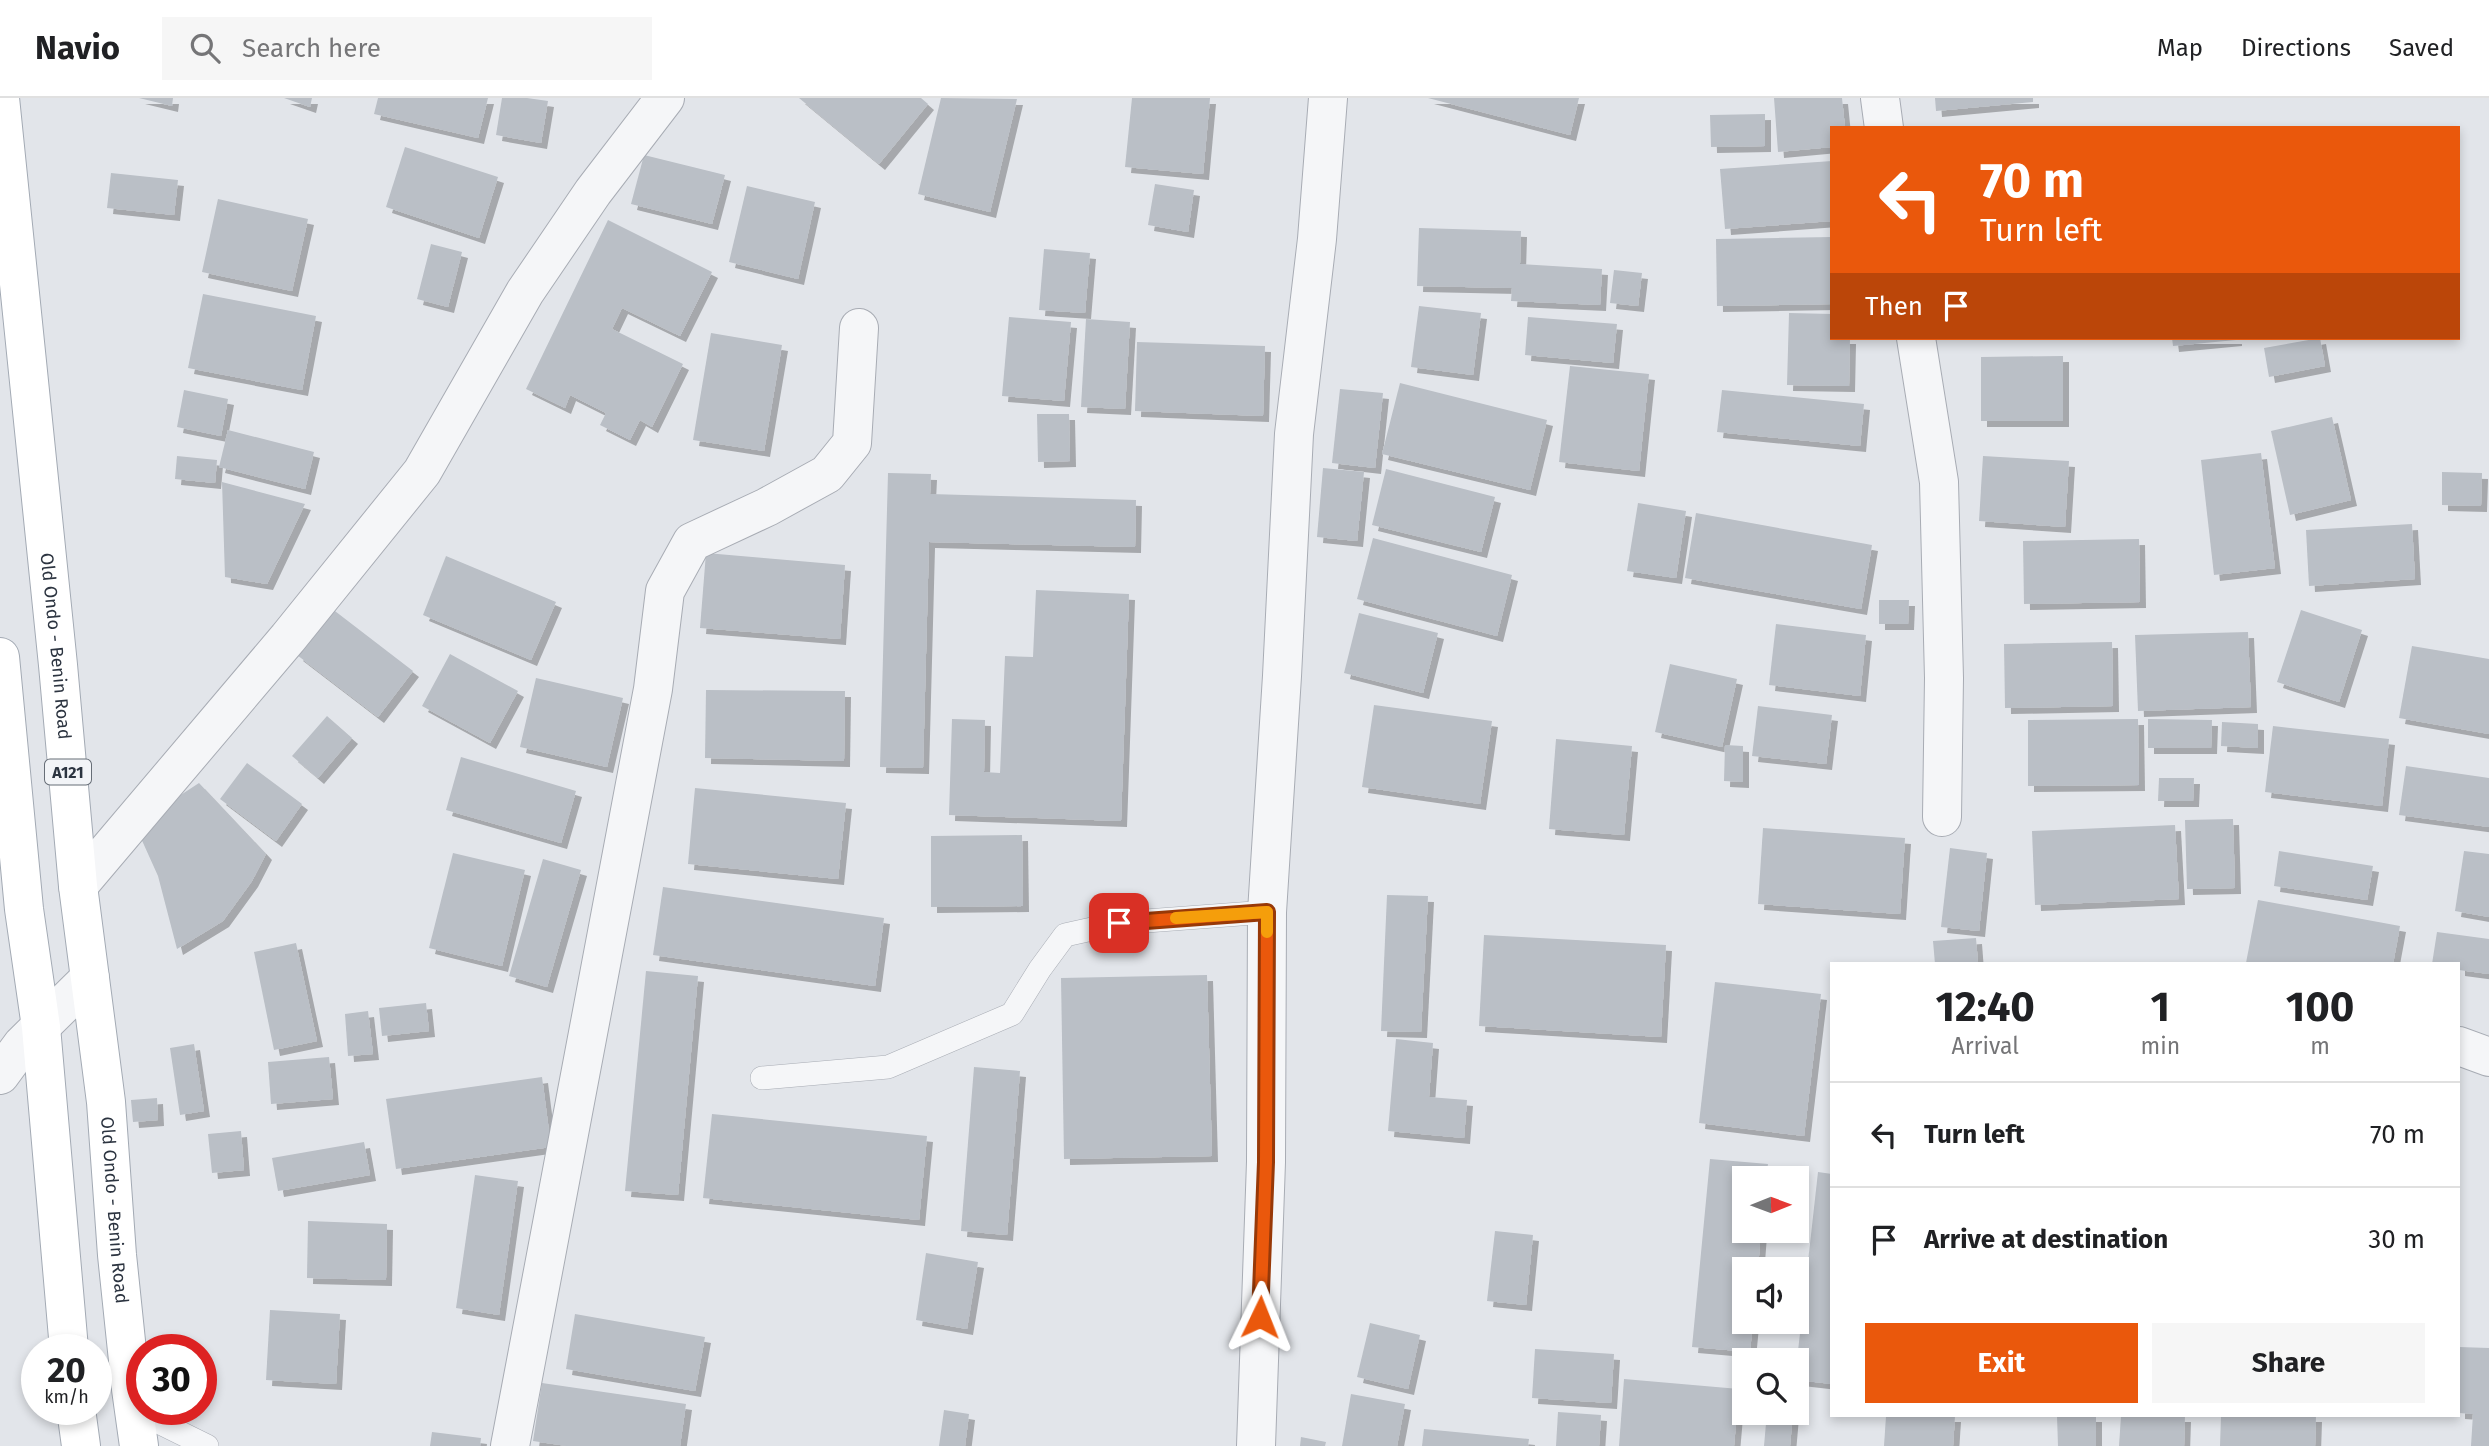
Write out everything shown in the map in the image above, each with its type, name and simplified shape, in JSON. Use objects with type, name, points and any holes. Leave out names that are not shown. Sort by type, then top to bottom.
[{"type":"main road","name":"Old Ondo - Benin Road","points":[[0,98],[46,541],[78,886],[106,1102],[117,1255],[136,1428]]},
{"type":"main road","points":[[0,657],[23,909],[41,1027],[68,1334]]},
{"type":"main road","points":[[78,1425],[80,1446]]},
{"type":"street","points":[[78,886],[288,638],[422,472],[525,292],[593,192],[665,98]]},
{"type":"street","points":[[1256,1446],[1266,1162],[1267,912],[1294,434],[1317,239],[1328,98]]},
{"type":"street","points":[[1880,98],[1884,126]]},
{"type":"street","points":[[510,1446],[653,689],[665,591],[692,542],[767,507],[827,474],[852,443],[859,328]]},
{"type":"street","points":[[1916,340],[1939,482],[1944,678],[1942,817]]},
{"type":"street","points":[[0,1075],[22,1045],[90,978]]},
{"type":"street","points":[[2460,1046],[2489,1057]]},
{"type":"lane","points":[[762,1078],[888,1067],[1012,1014],[1065,935],[1119,923],[1267,912]]},
{"type":"lane","points":[[136,1428],[207,1446]]},
{"type":"building","points":[[139,98],[173,98],[172,106]]},
{"type":"building","points":[[284,98],[312,98],[310,107]]},
{"type":"building","points":[[378,98],[488,98],[478,138],[374,114]]},
{"type":"building","points":[[502,98],[548,101],[541,143],[496,135]]},
{"type":"building","points":[[799,98],[921,98],[928,104],[879,164]]},
{"type":"building","points":[[941,98],[1017,99],[990,212],[918,194]]},
{"type":"building","points":[[1132,98],[1210,98],[1203,174],[1125,167]]},
{"type":"building","points":[[1428,98],[1579,98],[1570,135]]},
{"type":"building","points":[[1774,98],[1842,98],[1845,126],[1830,126],[1830,147],[1778,152]]},
{"type":"building","points":[[1935,98],[2033,98],[2033,102],[1936,111]]},
{"type":"building","points":[[1765,114],[1765,146],[1711,147],[1710,115]]},
{"type":"building","points":[[405,147],[498,177],[479,238],[386,207]]},
{"type":"building","points":[[644,155],[725,175],[712,224],[631,204]]},
{"type":"building","points":[[1830,161],[1830,221],[1725,229],[1720,169]]},
{"type":"building","points":[[111,173],[178,180],[174,215],[107,208]]},
{"type":"building","points":[[1155,184],[1194,190],[1188,232],[1148,225]]},
{"type":"building","points":[[747,186],[815,202],[798,279],[729,262]]},
{"type":"building","points":[[218,199],[308,219],[292,291],[202,272]]},
{"type":"building","points":[[608,220],[712,272],[680,336],[622,308],[612,329],[683,364],[652,427],[640,420],[630,440],[600,425],[606,413],[570,395],[565,408],[526,389]]},
{"type":"building","points":[[1419,228],[1521,231],[1520,264],[1602,269],[1600,305],[1511,301],[1512,288],[1417,286]]},
{"type":"building","points":[[1830,237],[1830,304],[1717,306],[1716,239]]},
{"type":"building","points":[[431,244],[462,252],[448,307],[417,299]]},
{"type":"building","points":[[1044,249],[1090,253],[1085,313],[1039,310]]},
{"type":"building","points":[[1614,270],[1642,273],[1638,306],[1610,303]]},
{"type":"building","points":[[203,294],[316,316],[302,390],[188,368]]},
{"type":"building","points":[[1419,306],[1481,313],[1473,375],[1411,367]]},
{"type":"building","points":[[1789,313],[1830,314],[1830,340],[1850,340],[1849,386],[1787,385]]},
{"type":"building","points":[[1009,317],[1071,322],[1064,401],[1002,396]]},
{"type":"building","points":[[1528,317],[1617,324],[1613,363],[1525,355]]},
{"type":"building","points":[[1086,319],[1130,322],[1125,409],[1081,407]]},
{"type":"building","points":[[711,333],[782,345],[764,451],[693,440]]},
{"type":"building","points":[[2172,340],[2236,340],[2173,346]]},
{"type":"building","points":[[2320,340],[2325,366],[2269,377],[2264,348]]},
{"type":"building","points":[[1137,342],[1265,346],[1263,416],[1135,411]]},
{"type":"building","points":[[2063,356],[2063,421],[1981,421],[1981,357]]},
{"type":"building","points":[[1570,366],[1649,374],[1639,471],[1559,462]]},
{"type":"building","points":[[1400,383],[1547,420],[1530,490],[1382,454]]},
{"type":"building","points":[[1340,389],[1383,393],[1375,468],[1332,463]]},
{"type":"building","points":[[184,390],[228,399],[221,436],[177,427]]},
{"type":"building","points":[[1722,390],[1864,404],[1860,446],[1717,432]]},
{"type":"building","points":[[1037,414],[1069,414],[1070,461],[1038,462]]},
{"type":"building","points":[[2332,417],[2351,500],[2290,515],[2271,431]]},
{"type":"building","points":[[228,430],[314,452],[305,489],[219,467]]},
{"type":"building","points":[[2261,453],[2275,568],[2214,575],[2201,460]]},
{"type":"building","points":[[177,456],[217,460],[215,483],[175,479]]},
{"type":"building","points":[[1983,456],[2069,461],[2065,527],[1979,521]]},
{"type":"building","points":[[1323,468],[1364,472],[1357,541],[1317,537]]},
{"type":"building","points":[[1386,469],[1495,497],[1481,552],[1372,525]]},
{"type":"building","points":[[2442,472],[2482,473],[2481,506],[2442,505]]},
{"type":"building","points":[[888,473],[931,474],[930,494],[1136,500],[1135,547],[929,542],[923,768],[880,767]]},
{"type":"building","points":[[222,482],[305,504],[267,584],[225,577]]},
{"type":"building","points":[[1638,503],[1686,511],[1676,578],[1627,571]]},
{"type":"building","points":[[1696,513],[1872,545],[1861,609],[1685,578]]},
{"type":"building","points":[[2412,524],[2415,579],[2309,586],[2306,530]]},
{"type":"building","points":[[1373,538],[1512,575],[1497,636],[1357,599]]},
{"type":"building","points":[[2139,539],[2140,602],[2024,604],[2023,541]]},
{"type":"building","points":[[706,553],[845,565],[840,639],[700,628]]},
{"type":"building","points":[[446,556],[556,602],[531,660],[423,615]]},
{"type":"building","points":[[1036,590],[1129,594],[1121,821],[949,815],[952,719],[985,720],[984,772],[1000,773],[1005,656],[1033,657]]},
{"type":"building","points":[[1879,600],[1909,600],[1908,624],[1879,624]]},
{"type":"building","points":[[331,608],[413,671],[378,717],[297,655]]},
{"type":"building","points":[[2301,610],[2362,630],[2339,702],[2277,682]]},
{"type":"building","points":[[1359,613],[1438,633],[1423,693],[1344,673]]},
{"type":"building","points":[[1776,624],[1866,635],[1860,696],[1769,685]]},
{"type":"building","points":[[2248,632],[2251,707],[2138,711],[2135,635]]},
{"type":"building","points":[[2112,642],[2113,706],[2005,708],[2004,644]]},
{"type":"building","points":[[2412,646],[2489,659],[2489,734],[2399,718]]},
{"type":"building","points":[[450,654],[518,691],[490,743],[422,706]]},
{"type":"building","points":[[1670,664],[1737,679],[1722,747],[1655,732]]},
{"type":"building","points":[[536,678],[623,698],[607,767],[520,747]]},
{"type":"building","points":[[706,690],[845,691],[844,761],[705,758]]},
{"type":"building","points":[[1374,705],[1492,721],[1480,804],[1362,787]]},
{"type":"building","points":[[1758,706],[1832,715],[1826,764],[1752,756]]},
{"type":"building","points":[[327,716],[352,738],[318,778],[292,756]]},
{"type":"building","points":[[2138,719],[2139,785],[2028,786],[2028,720]]},
{"type":"building","points":[[2148,719],[2212,720],[2211,748],[2148,748]]},
{"type":"building","points":[[2222,722],[2258,724],[2258,748],[2221,746]]},
{"type":"building","points":[[2273,726],[2389,739],[2382,806],[2265,792]]},
{"type":"building","points":[[1556,739],[1632,746],[1624,835],[1549,829]]},
{"type":"building","points":[[1725,745],[1743,746],[1743,782],[1724,781]]},
{"type":"building","points":[[461,757],[576,791],[561,843],[446,810]]},
{"type":"building","points":[[247,763],[302,804],[276,841],[220,799]]},
{"type":"building","points":[[2406,766],[2489,778],[2489,827],[2399,815]]},
{"type":"building","points":[[2159,778],[2194,778],[2193,801],[2158,801]]},
{"type":"building","points":[[199,783],[266,854],[252,881],[223,921],[177,949],[158,876],[135,825]]},
{"type":"building","points":[[695,788],[846,803],[838,879],[688,864]]},
{"type":"building","points":[[2233,819],[2235,888],[2187,889],[2185,820]]},
{"type":"building","points":[[2175,825],[2179,899],[2035,905],[2032,831]]},
{"type":"building","points":[[1763,828],[1905,838],[1900,914],[1758,904]]},
{"type":"building","points":[[1022,835],[1023,906],[931,907],[931,836]]},
{"type":"building","points":[[1950,848],[1987,853],[1979,931],[1941,927]]},
{"type":"building","points":[[2279,851],[2373,866],[2367,900],[2274,886]]},
{"type":"building","points":[[2464,851],[2489,854],[2489,917],[2455,911]]},
{"type":"building","points":[[453,853],[525,870],[502,966],[429,948]]},
{"type":"building","points":[[543,859],[581,870],[547,987],[509,976]]},
{"type":"building","points":[[663,887],[884,918],[875,986],[653,955]]},
{"type":"building","points":[[1387,895],[1428,896],[1421,1032],[1381,1031]]},
{"type":"building","points":[[2258,900],[2400,926],[2393,962],[2246,962]]},
{"type":"building","points":[[2437,932],[2489,939],[2489,974],[2460,970],[2460,962],[2432,962]]},
{"type":"building","points":[[1484,935],[1666,945],[1661,1037],[1479,1026]]},
{"type":"building","points":[[1976,938],[1978,962],[1935,962],[1933,941]]},
{"type":"building","points":[[296,943],[317,1041],[274,1050],[254,952]]},
{"type":"building","points":[[646,971],[698,976],[678,1195],[625,1191]]},
{"type":"building","points":[[1207,975],[1212,1156],[1064,1159],[1061,978]]},
{"type":"building","points":[[1715,982],[1821,994],[1804,1136],[1699,1123]]},
{"type":"building","points":[[426,1003],[429,1031],[382,1036],[379,1008]]},
{"type":"building","points":[[368,1011],[373,1054],[348,1056],[345,1014]]},
{"type":"building","points":[[1396,1039],[1433,1043],[1429,1097],[1467,1100],[1464,1138],[1388,1131]]},
{"type":"building","points":[[194,1044],[204,1111],[180,1115],[170,1048]]},
{"type":"building","points":[[329,1057],[333,1099],[271,1104],[268,1062]]},
{"type":"building","points":[[974,1067],[1020,1071],[1007,1235],[961,1231]]},
{"type":"building","points":[[542,1077],[551,1147],[396,1169],[386,1099]]},
{"type":"building","points":[[157,1098],[158,1120],[133,1122],[131,1100]]},
{"type":"building","points":[[712,1114],[927,1136],[919,1220],[703,1198]]},
{"type":"building","points":[[241,1131],[244,1170],[212,1173],[208,1134]]},
{"type":"building","points":[[364,1142],[370,1175],[278,1191],[272,1158]]},
{"type":"building","points":[[1710,1159],[1768,1164],[1732,1166],[1732,1243],[1760,1243],[1759,1257],[1732,1257],[1732,1334],[1752,1334],[1750,1348],[1732,1348],[1732,1350],[1692,1347]]},
{"type":"building","points":[[1818,1172],[1830,1174],[1830,1384],[1809,1381],[1809,1348],[1798,1348],[1800,1334],[1809,1334],[1809,1257]]},
{"type":"building","points":[[475,1175],[518,1181],[499,1315],[456,1308]]},
{"type":"building","points":[[308,1221],[387,1224],[386,1280],[307,1278]]},
{"type":"building","points":[[1495,1231],[1533,1235],[1526,1305],[1487,1301]]},
{"type":"building","points":[[926,1253],[978,1262],[967,1329],[916,1320]]},
{"type":"building","points":[[270,1310],[340,1314],[336,1384],[266,1380]]},
{"type":"building","points":[[575,1314],[705,1337],[695,1391],[566,1369]]},
{"type":"building","points":[[1370,1323],[1420,1335],[1408,1389],[1357,1377]]},
{"type":"building","points":[[2460,1347],[2489,1348],[2489,1446],[2471,1446],[2473,1414],[2460,1413]]},
{"type":"building","points":[[1535,1349],[1614,1354],[1611,1403],[1532,1398]]},
{"type":"building","points":[[1624,1379],[1732,1388],[1732,1425],[1736,1425],[1734,1446],[1619,1446]]},
{"type":"building","points":[[542,1383],[686,1404],[680,1446],[567,1446],[533,1441]]},
{"type":"building","points":[[1351,1394],[1405,1404],[1397,1446],[1342,1446]]},
{"type":"building","points":[[944,1410],[969,1414],[965,1446],[939,1446]]},
{"type":"building","points":[[1558,1412],[1601,1415],[1599,1446],[1556,1446]]},
{"type":"building","points":[[1886,1417],[1955,1417],[1953,1446],[1884,1446]]},
{"type":"building","points":[[2057,1417],[2096,1417],[2096,1446],[2058,1446]]},
{"type":"building","points":[[2121,1417],[2185,1417],[2184,1446],[2119,1446]]},
{"type":"building","points":[[2221,1417],[2316,1417],[2315,1446],[2220,1446]]},
{"type":"building","points":[[1766,1425],[1792,1425],[1790,1446],[1764,1446]]},
{"type":"building","points":[[1424,1429],[1529,1439],[1528,1446],[1422,1446]]},
{"type":"building","points":[[432,1432],[481,1438],[480,1446],[430,1446]]},
{"type":"building","points":[[1301,1437],[1326,1442],[1325,1446],[1300,1446]]},
{"type":"slow traffic","points":[[1176,918],[1267,912],[1267,932]]},
{"type":"route","points":[[1119,923],[1267,912],[1266,1162],[1260,1317]]}]
